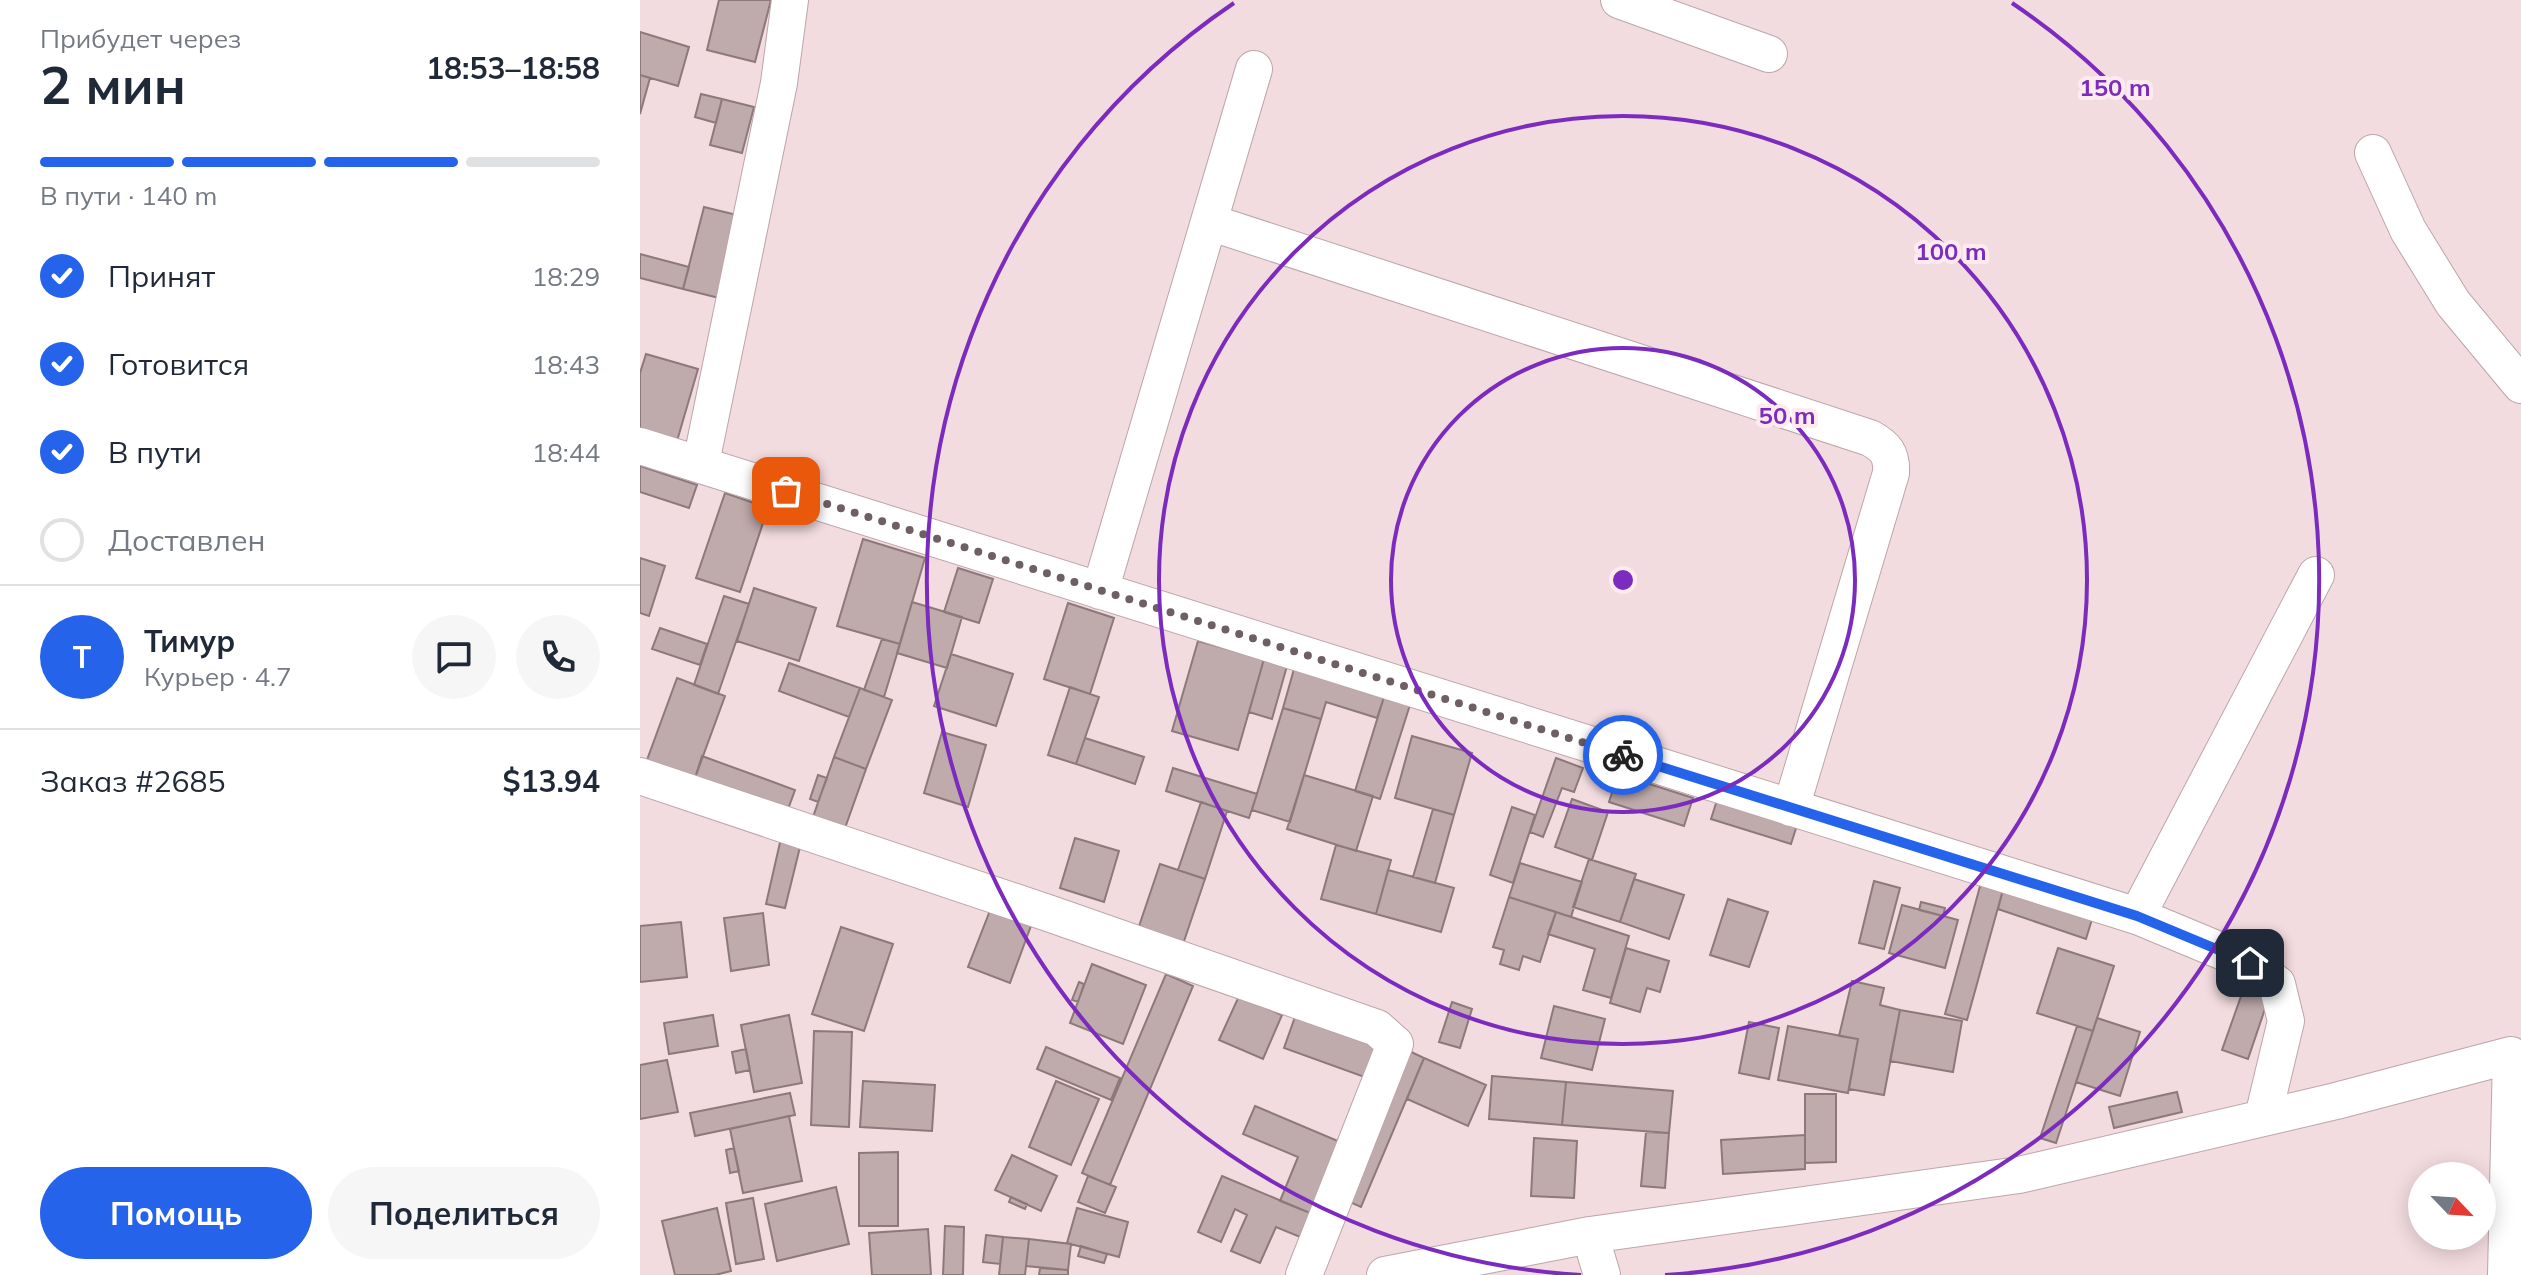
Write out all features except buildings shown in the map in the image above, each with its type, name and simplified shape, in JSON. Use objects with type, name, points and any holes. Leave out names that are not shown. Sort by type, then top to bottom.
[{"type":"street","points":[[701,463],[779,83],[790,0]]},
{"type":"street","points":[[1619,0],[1769,54]]},
{"type":"street","points":[[1100,591],[1254,69]]},
{"type":"street","points":[[2373,153],[2408,230],[2446,292],[2521,385]]},
{"type":"street","points":[[1209,222],[1882,444],[1892,459],[1891,473],[1791,808]]},
{"type":"street","points":[[640,446],[2137,916],[2250,963],[2277,984],[2286,1021],[2263,1117]]},
{"type":"street","points":[[2137,916],[2316,575]]},
{"type":"street","points":[[640,776],[1377,1028],[1395,1044],[1304,1275]]},
{"type":"street","points":[[1385,1275],[1590,1235],[2019,1175],[2516,1057],[2506,1275]]},
{"type":"street","points":[[1590,1235],[1602,1275]]},
{"type":"way so far","points":[[786,491],[1623,755]]},
{"type":"route","points":[[1623,755],[2137,916],[2250,963]]}]
